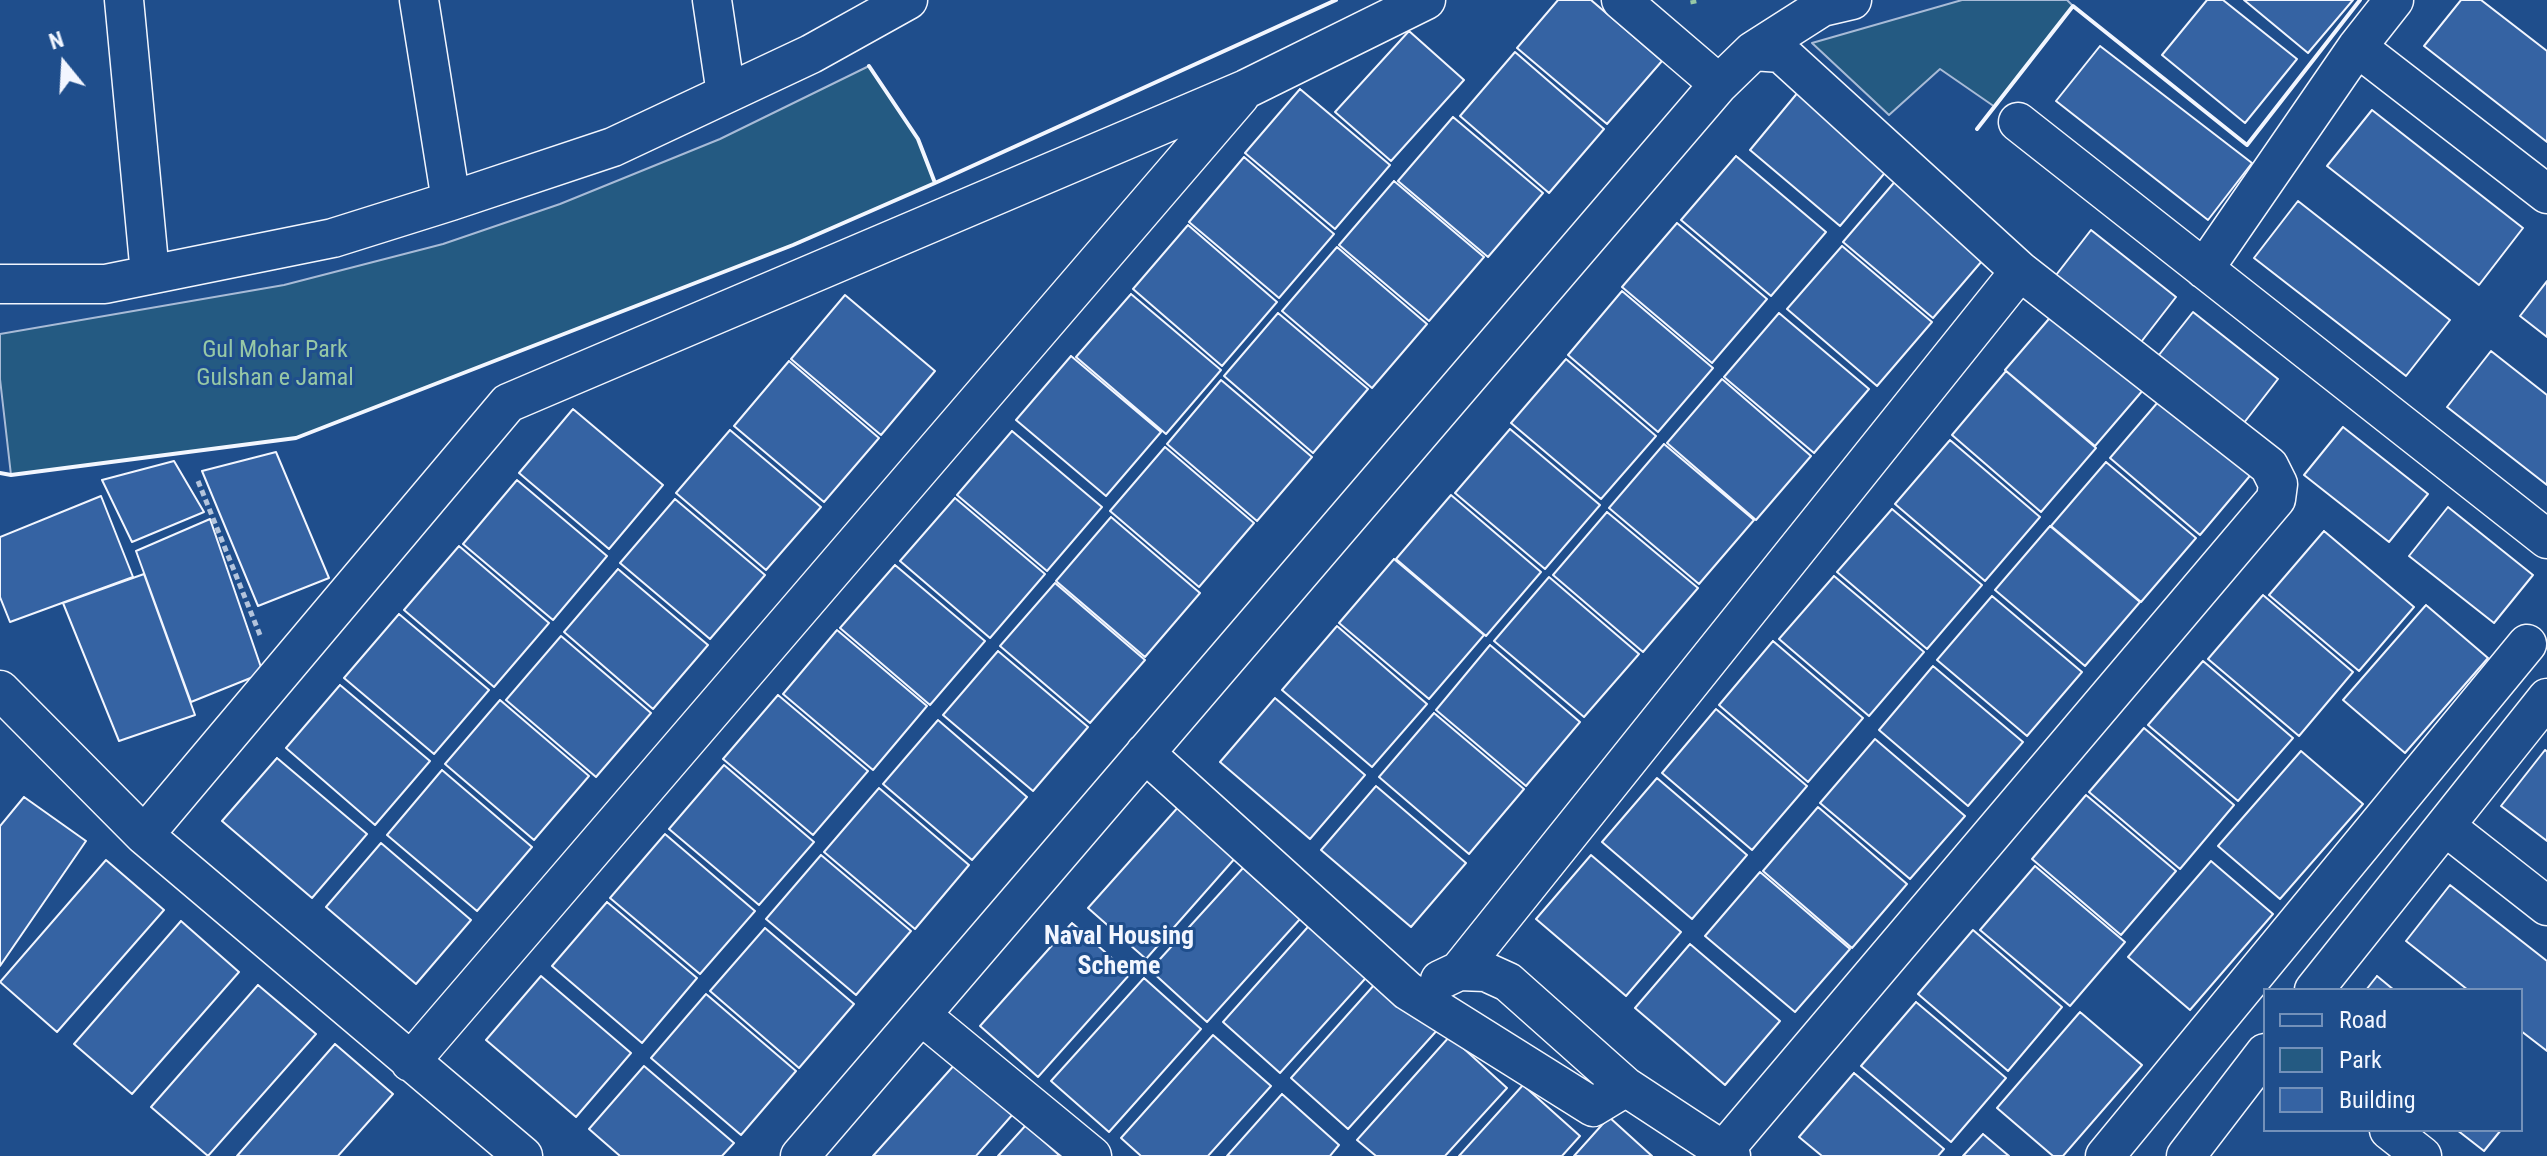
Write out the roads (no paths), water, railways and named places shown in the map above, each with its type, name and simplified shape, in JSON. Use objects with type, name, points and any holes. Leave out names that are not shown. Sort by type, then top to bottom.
[{"type":"street","points":[[124,0],[150,274]]},
{"type":"street","points":[[419,0],[451,201]]},
{"type":"street","points":[[712,0],[726,94]]},
{"type":"street","points":[[0,284],[105,284],[333,238],[613,147],[811,54],[908,0]]},
{"type":"street","points":[[144,835],[508,403],[1246,89],[1426,0]]},
{"type":"street","points":[[1621,0],[1719,84]]},
{"type":"street","points":[[800,1156],[1719,84],[1753,51],[1822,7],[1852,0]]},
{"type":"street","points":[[2204,269],[2357,47],[2394,0]]},
{"type":"street","points":[[2357,47],[2547,194]]},
{"type":"street","points":[[1408,991],[1459,971],[1486,972],[1508,982],[1626,1087],[1728,1153],[2276,499],[2278,484],[2269,466],[2020,271],[1781,53],[1753,51]]},
{"type":"street","points":[[410,1062],[1246,89]]},
{"type":"street","points":[[2018,122],[2547,539]]},
{"type":"street","points":[[1459,971],[2020,271]]},
{"type":"street","points":[[2105,1156],[2527,644]]},
{"type":"street","points":[[2316,988],[2547,698]]},
{"type":"street","points":[[5,706],[144,835],[523,1156]]},
{"type":"street","points":[[1145,753],[1408,991],[1593,1107],[1626,1087]]},
{"type":"street","points":[[2445,826],[2547,906]]},
{"type":"street","points":[[921,1015],[1092,1156]]},
{"type":"street","points":[[2186,1156],[2263,1056]]},
{"type":"street","points":[[2392,1132],[2422,1156]]},
{"type":"district","name":"Naval Housing Scheme","points":[[1119,952]]},
{"type":"park label","name":"Gul Mohar Park Gulshan e Jamal","points":[[275,365]]}]
